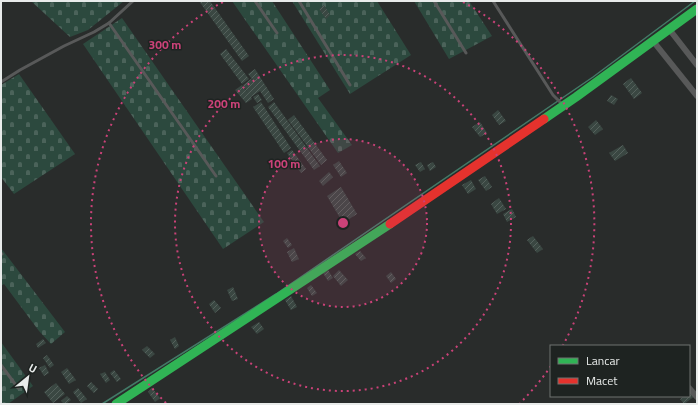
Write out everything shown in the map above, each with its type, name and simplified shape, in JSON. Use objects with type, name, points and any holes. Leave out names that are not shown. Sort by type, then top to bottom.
[{"type":"street","points":[[116,404],[401,217],[563,106],[697,9]]},
{"type":"street","points":[[669,29],[697,65]]},
{"type":"street","points":[[653,41],[697,96]]},
{"type":"street","points":[[690,389],[697,397]]},
{"type":"lane","points":[[1,82],[45,56],[109,23],[133,1]]},
{"type":"lane","points":[[255,1],[277,33]]},
{"type":"lane","points":[[299,1],[350,85]]},
{"type":"lane","points":[[434,1],[466,53]]},
{"type":"lane","points":[[493,1],[553,95],[563,106]]},
{"type":"lane","points":[[109,23],[216,176]]},
{"type":"lane","points":[[1,366],[18,388]]},
{"type":"green space","points":[[31,1],[124,1],[88,30],[70,37]]},
{"type":"green space","points":[[232,1],[272,1],[330,90],[318,98],[352,145],[338,153]]},
{"type":"green space","points":[[292,1],[377,1],[411,55],[350,94]]},
{"type":"green space","points":[[414,1],[469,1],[492,36],[449,59]]},
{"type":"green space","points":[[122,18],[264,222],[223,249],[83,44]]},
{"type":"green space","points":[[19,74],[75,154],[14,194],[1,177],[1,85]]},
{"type":"green space","points":[[1,248],[65,332],[51,344],[39,331],[4,284],[1,286]]},
{"type":"green space","points":[[1,342],[33,386],[8,404],[1,404]]},
{"type":"building","points":[[199,1],[210,1],[249,56],[242,61]]},
{"type":"building","points":[[324,5],[330,15],[326,19],[319,9]]},
{"type":"building","points":[[226,49],[249,79],[242,84],[220,54]]},
{"type":"building","points":[[255,69],[274,99],[268,103],[260,91],[251,97],[252,99],[246,103],[235,90],[242,85],[248,93],[243,85],[251,79],[255,83],[248,74]]},
{"type":"building","points":[[631,78],[642,93],[634,99],[623,84]]},
{"type":"building","points":[[258,94],[262,100],[257,103],[253,97]]},
{"type":"building","points":[[611,95],[618,99],[614,105],[607,101]]},
{"type":"building","points":[[261,102],[291,148],[284,153],[253,107]]},
{"type":"building","points":[[274,102],[320,166],[314,170],[268,107]]},
{"type":"building","points":[[498,110],[506,121],[499,125],[492,115]]},
{"type":"building","points":[[294,115],[327,160],[321,165],[288,120]]},
{"type":"building","points":[[596,120],[603,129],[595,135],[588,127]]},
{"type":"building","points":[[480,122],[487,133],[480,137],[472,127]]},
{"type":"building","points":[[623,145],[628,153],[615,161],[609,153]]},
{"type":"building","points":[[292,150],[306,169],[301,173],[287,153]]},
{"type":"building","points":[[339,161],[347,173],[341,177],[333,165]]},
{"type":"building","points":[[421,162],[425,169],[420,172],[415,165]]},
{"type":"building","points":[[433,162],[436,167],[430,171],[427,165]]},
{"type":"building","points":[[329,172],[333,177],[323,186],[319,181]]},
{"type":"building","points":[[485,176],[492,187],[486,191],[478,180]]},
{"type":"building","points":[[471,180],[476,189],[468,194],[462,185]]},
{"type":"building","points":[[341,187],[357,214],[343,223],[327,196]]},
{"type":"building","points":[[499,198],[506,209],[497,214],[491,204]]},
{"type":"building","points":[[512,209],[516,217],[507,222],[503,214]]},
{"type":"building","points":[[533,236],[543,249],[537,253],[527,240]]},
{"type":"building","points":[[287,238],[292,245],[288,248],[283,241]]},
{"type":"building","points":[[294,248],[299,259],[292,262],[287,252]]},
{"type":"building","points":[[360,251],[366,258],[361,261],[355,254]]},
{"type":"building","points":[[328,270],[333,278],[328,281],[323,273]]},
{"type":"building","points":[[339,270],[348,280],[341,286],[333,276]]},
{"type":"building","points":[[391,272],[396,279],[391,283],[386,276]]},
{"type":"building","points":[[311,285],[317,293],[312,296],[307,288]]},
{"type":"building","points":[[233,287],[238,299],[232,301],[227,290]]},
{"type":"building","points":[[291,296],[297,307],[291,310],[285,300]]},
{"type":"building","points":[[214,300],[221,308],[215,313],[209,304]]},
{"type":"building","points":[[259,322],[264,329],[257,334],[251,327]]},
{"type":"building","points":[[175,337],[179,346],[175,349],[170,340]]},
{"type":"building","points":[[43,339],[46,343],[38,348],[36,344]]},
{"type":"building","points":[[147,346],[155,354],[150,358],[142,350]]},
{"type":"building","points":[[47,355],[54,365],[50,368],[43,358]]},
{"type":"building","points":[[45,365],[49,373],[44,376],[39,368]]},
{"type":"building","points":[[67,368],[76,380],[69,384],[61,372]]},
{"type":"building","points":[[114,370],[121,379],[117,382],[110,373]]},
{"type":"building","points":[[105,372],[110,380],[106,383],[100,374]]},
{"type":"building","points":[[91,382],[98,389],[94,393],[87,386]]},
{"type":"building","points":[[56,383],[65,394],[53,403],[44,392]]},
{"type":"building","points":[[78,388],[87,399],[81,403],[73,392]]},
{"type":"building","points":[[152,388],[160,398],[155,402],[148,392]]},
{"type":"building","points":[[692,391],[695,396],[684,404],[680,399],[683,397],[690,397],[690,393]]},
{"type":"building","points":[[67,396],[71,400],[64,404],[61,401]]},
{"type":"waterway","points":[[102,404],[276,294],[593,77],[695,1]]},
{"type":"traffic: fast","points":[[544,119],[697,9]]},
{"type":"traffic: fast","points":[[116,404],[390,224]]},
{"type":"traffic: jam","points":[[390,224],[544,119]]}]
